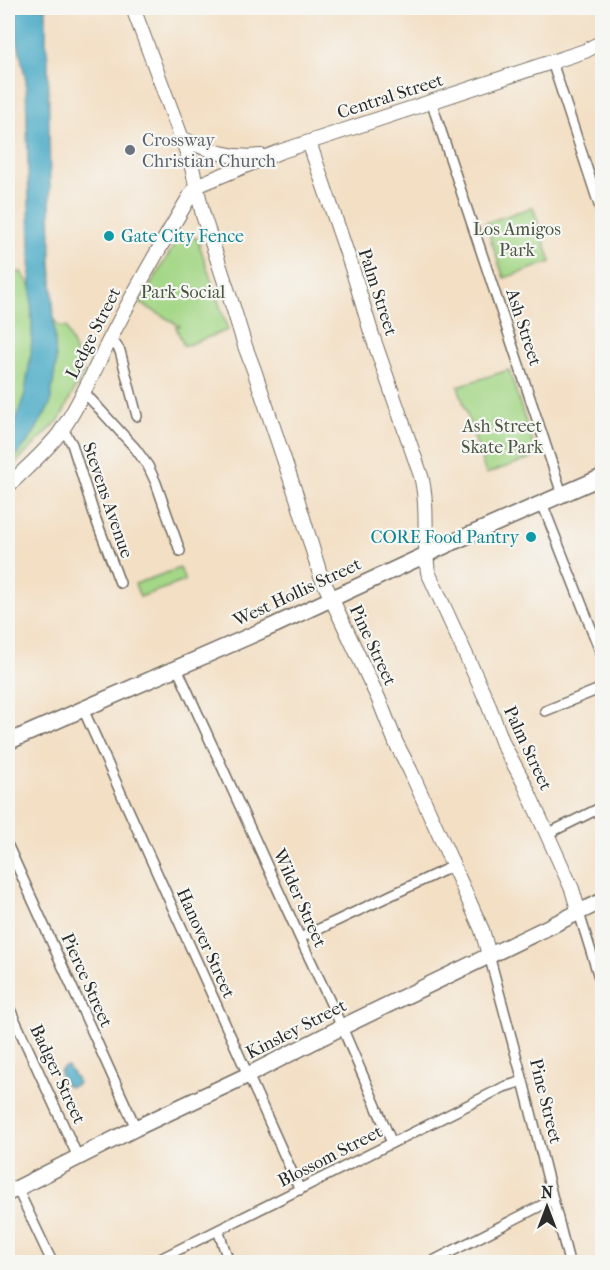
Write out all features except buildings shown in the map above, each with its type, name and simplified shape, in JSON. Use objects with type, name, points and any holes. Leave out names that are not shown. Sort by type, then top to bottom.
[{"type":"main road","name":"West Hollis Street","points":[[8,742],[603,477]]},
{"type":"main road","name":"Kinsley Street","points":[[12,1190],[603,901]]},
{"type":"street","name":"Pine Street","points":[[133,8],[191,163],[203,215],[293,487],[314,559],[482,930],[569,1263]]},
{"type":"street","name":"Central Street","points":[[196,186],[277,153],[601,44]]},
{"type":"street","points":[[552,62],[603,214]]},
{"type":"street","name":"Ash Street","points":[[431,101],[562,494]]},
{"type":"street","points":[[183,139],[231,156],[252,157],[277,153]]},
{"type":"street","name":"Palm Street","points":[[309,142],[421,476],[428,572],[487,701],[500,736],[572,889],[603,987]]},
{"type":"street","name":"Ledge Street","points":[[8,486],[42,453],[61,430],[84,392],[133,294],[196,186]]},
{"type":"street","points":[[110,340],[120,351],[137,416]]},
{"type":"street","points":[[84,392],[135,448],[148,466],[180,551]]},
{"type":"street","name":"Stevens Avenue","points":[[61,430],[72,444],[95,517],[120,583]]},
{"type":"street","points":[[542,503],[603,656]]},
{"type":"street","points":[[426,524],[435,536],[451,543]]},
{"type":"street","name":"Wilder Street","points":[[177,668],[342,1028],[392,1143]]},
{"type":"street","points":[[546,711],[603,688]]},
{"type":"street","name":"Hanover Street","points":[[82,709],[300,1190]]},
{"type":"street","points":[[547,834],[603,807]]},
{"type":"street","name":"Pierce Street","points":[[8,846],[136,1128]]},
{"type":"street","points":[[300,938],[453,866]]},
{"type":"street","name":"Badger Street","points":[[8,1005],[78,1157]]},
{"type":"street","name":"Blossom Street","points":[[154,1263],[504,1087],[523,1080]]},
{"type":"street","points":[[12,1190],[52,1263]]},
{"type":"street","points":[[431,1263],[552,1200]]},
{"type":"street","points":[[218,1230],[229,1263]]},
{"type":"green space","name":"Los Amigos Park","points":[[533,207],[551,262],[504,278],[485,223]]},
{"type":"green space","name":"Park Social","points":[[179,237],[197,238],[228,330],[184,346],[176,327],[180,326],[140,303]]},
{"type":"green space","points":[[21,272],[59,327],[66,327],[83,372],[60,419],[8,471],[8,274]]},
{"type":"green space","name":"Ash Street Skate Park","points":[[509,370],[537,456],[486,474],[458,386]]},
{"type":"green space","points":[[180,568],[185,581],[140,597],[135,584]]},
{"type":"water","points":[[16,8],[46,8],[51,259],[56,363],[50,405],[32,436],[8,463],[8,431],[16,420],[25,393],[32,334],[26,81],[16,34]]},
{"type":"water","points":[[68,1067],[78,1083],[76,1085],[69,1087],[62,1080],[60,1071]]},
{"type":"place","name":"Crossway Christian Church","points":[[130,150]]},
{"type":"place","name":"Gate City Fence","points":[[109,236]]},
{"type":"place","name":"CORE Food Pantry","points":[[531,537]]}]
